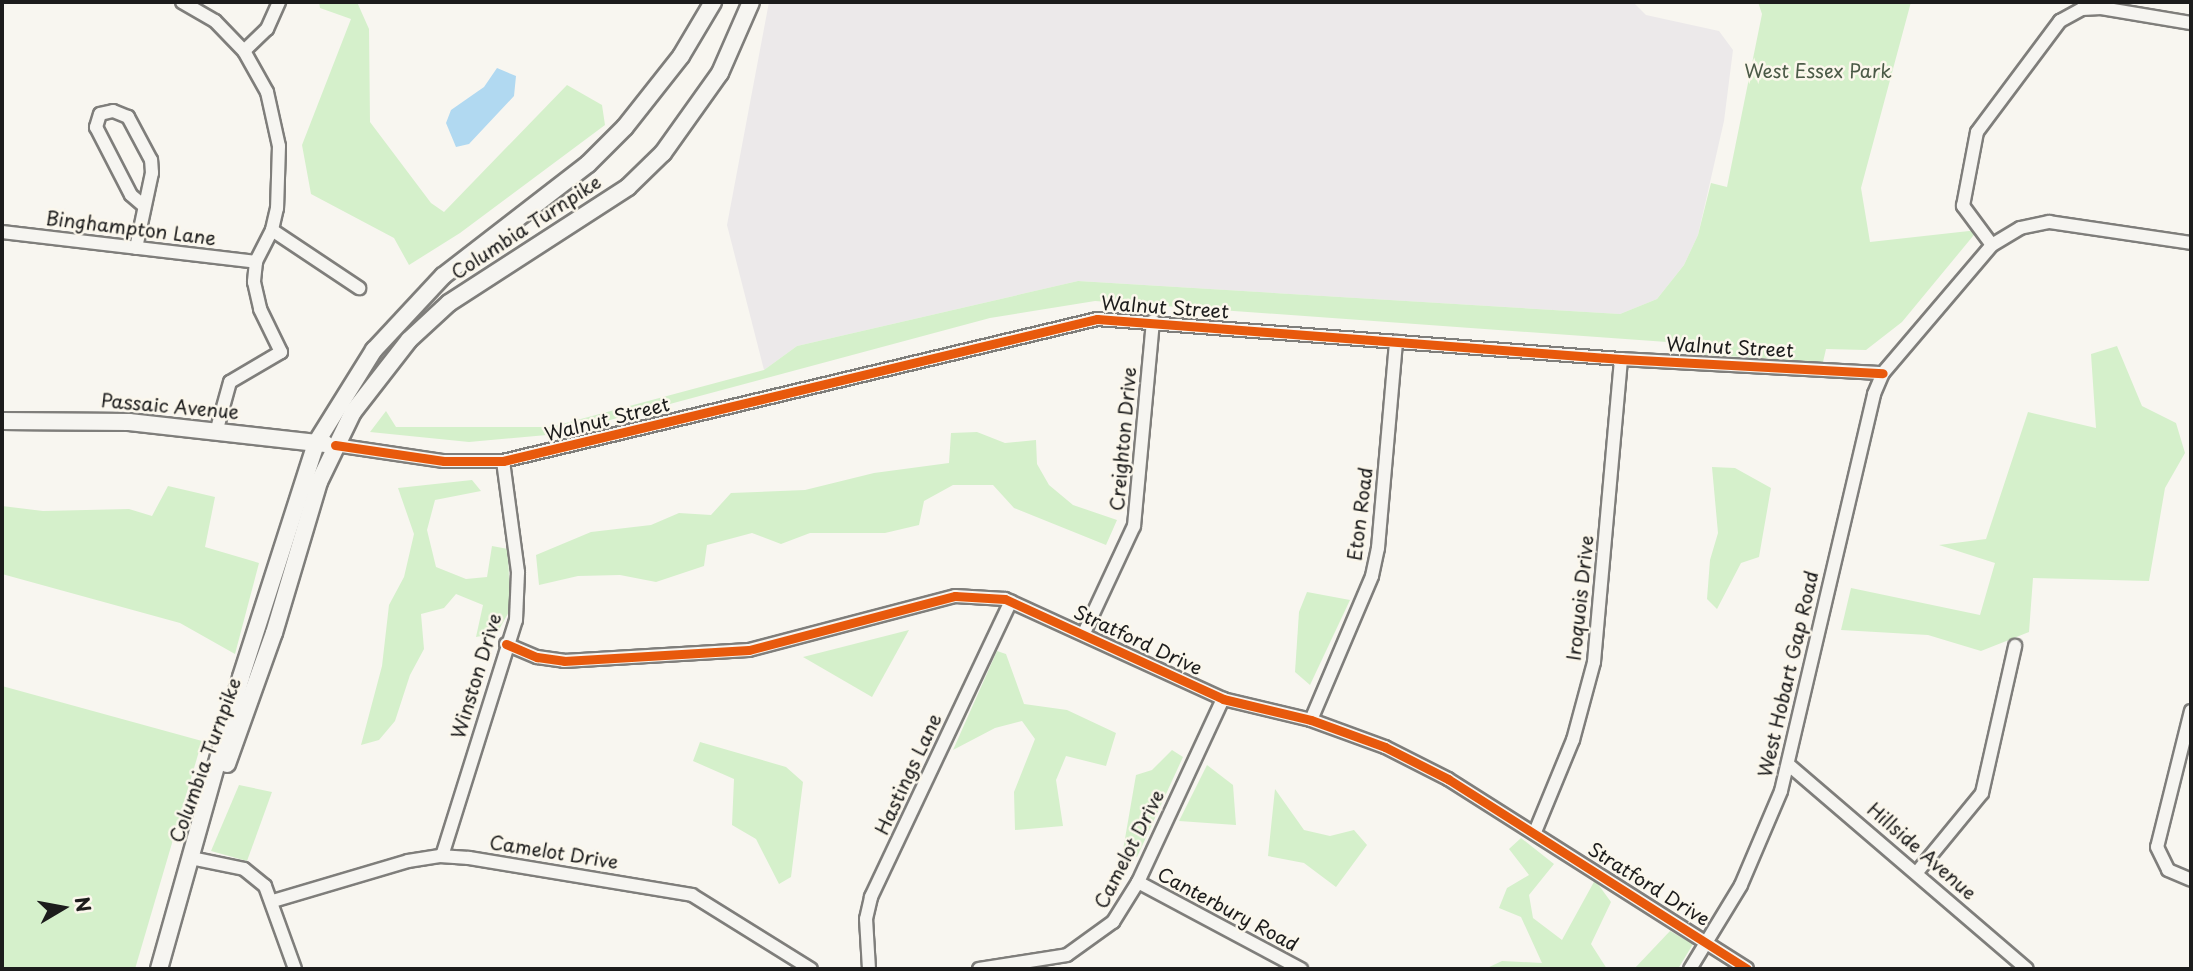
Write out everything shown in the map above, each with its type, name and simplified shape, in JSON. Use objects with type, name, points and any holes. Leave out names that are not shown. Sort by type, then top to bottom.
[{"type":"main road","name":"Columbia Turnpike","points":[[191,858],[291,510],[316,443],[374,350],[443,276],[588,164],[625,127],[681,56],[713,2]]},
{"type":"main road","name":"Columbia Turnpike","points":[[191,858],[248,709],[319,482],[335,445],[379,376],[449,303],[628,187],[663,153],[720,73],[751,2]]},
{"type":"main road","name":"Passaic Avenue","points":[[2,421],[51,418],[217,429],[335,445]]},
{"type":"main road","points":[[159,969],[191,858]]},
{"type":"street","points":[[182,2],[215,21],[244,51],[275,118],[280,185],[272,230],[256,262],[254,293],[281,352],[230,382],[217,429]]},
{"type":"street","points":[[244,51],[267,29],[279,2]]},
{"type":"street","points":[[1992,245],[1963,206],[1978,132],[2060,21],[2082,9],[2101,8],[2191,23]]},
{"type":"street","points":[[136,248],[151,160],[128,117],[113,111],[100,114],[96,127],[131,195],[143,205]]},
{"type":"street","points":[[1883,373],[1992,245],[2020,228],[2049,222],[2191,243]]},
{"type":"street","points":[[272,230],[359,288]]},
{"type":"street","name":"Binghampton Lane","points":[[2,232],[256,262]]},
{"type":"street","name":"Walnut Street","points":[[335,445],[444,461],[503,461],[1059,324],[1097,319],[1153,321],[1621,359],[1883,373]]},
{"type":"street","name":"Creighton Drive","points":[[1084,634],[1134,526],[1153,321]]},
{"type":"street","name":"Eton Road","points":[[1311,720],[1372,576],[1378,548],[1396,342]]},
{"type":"street","name":"Iroquois Drive","points":[[1535,832],[1573,740],[1594,662],[1621,359]]},
{"type":"street","name":"West Hobart Gap Road","points":[[1690,969],[1754,860],[1789,765],[1869,414],[1883,373]]},
{"type":"street","name":"Winston Drive","points":[[442,856],[506,644],[519,591],[503,461]]},
{"type":"street","name":"Stratford Drive","points":[[506,644],[537,657],[565,661],[749,650],[955,596],[990,595],[1011,601],[1223,699],[1311,720],[1385,747],[1448,779],[1535,832],[1747,969]]},
{"type":"street","name":"Hastings Lane","points":[[869,969],[865,929],[872,897],[1011,601]]},
{"type":"street","points":[[1918,871],[1982,793],[2015,646]]},
{"type":"street","name":"Camelot Drive","points":[[979,969],[1067,955],[1082,947],[1113,922],[1138,882],[1223,699]]},
{"type":"street","points":[[2191,711],[2157,847],[2168,870],[2191,880]]},
{"type":"street","name":"Hillside Avenue","points":[[1789,765],[1918,871],[2027,969]]},
{"type":"street","name":"Camelot Drive","points":[[273,901],[408,862],[442,856],[536,867],[692,895],[811,969]]},
{"type":"street","points":[[191,858],[244,869],[265,886],[273,901],[295,969]]},
{"type":"street","name":"Canterbury Road","points":[[1138,882],[1301,969]]},
{"type":"shaded area","points":[[769,2],[1633,2],[1646,15],[1719,31],[1733,50],[1724,121],[1698,235],[1684,265],[1657,299],[1620,314],[1078,281],[797,346],[764,370],[727,225]]},
{"type":"green space","points":[[319,2],[357,2],[369,29],[370,122],[431,203],[444,212],[567,85],[602,105],[605,125],[460,233],[409,265],[394,238],[311,194],[302,145],[351,19],[320,8]]},
{"type":"green space","name":"West Essex Park","points":[[1758,2],[1911,2],[1861,188],[1870,242],[1978,230],[1902,322],[1866,350],[1826,349],[1823,362],[1694,354],[1695,344],[1095,301],[990,318],[558,434],[469,442],[370,432],[386,411],[396,427],[551,427],[764,370],[797,346],[1078,281],[1620,314],[1657,299],[1684,265],[1698,235],[1711,183],[1727,187],[1762,14]]},
{"type":"green space","points":[[2117,346],[2142,406],[2176,423],[2185,453],[2165,488],[2149,581],[2033,578],[2029,632],[1981,651],[1928,635],[1841,630],[1851,588],[1980,615],[1995,563],[1939,545],[1986,539],[2028,412],[2096,428],[2091,354]]},
{"type":"green space","points":[[977,432],[1005,443],[1036,440],[1037,464],[1049,485],[1073,505],[1117,520],[1106,545],[1014,508],[993,485],[953,485],[924,501],[919,525],[885,533],[810,533],[781,544],[752,533],[707,545],[704,566],[656,582],[620,575],[578,576],[539,585],[536,555],[591,532],[651,525],[679,513],[711,515],[731,493],[805,490],[874,473],[949,463],[951,433]]},
{"type":"green space","points":[[1712,467],[1735,468],[1771,488],[1759,557],[1741,563],[1717,609],[1707,599],[1710,560],[1718,533]]},
{"type":"green space","points":[[472,480],[481,491],[435,500],[427,530],[436,567],[466,579],[487,577],[492,546],[508,549],[510,610],[497,633],[476,637],[483,605],[456,594],[444,608],[421,614],[424,649],[410,675],[395,721],[379,740],[361,745],[382,666],[389,605],[404,577],[414,534],[398,488]]},
{"type":"green space","points":[[168,486],[215,497],[205,547],[259,563],[235,654],[180,623],[2,574],[2,506],[43,511],[129,509],[152,516]]},
{"type":"green space","points":[[1307,592],[1350,600],[1310,685],[1295,672],[1299,612]]},
{"type":"green space","points":[[909,630],[872,697],[803,657]]},
{"type":"green space","points":[[997,651],[1006,654],[1024,704],[1067,710],[1116,733],[1106,766],[1066,756],[1056,780],[1063,826],[1015,830],[1014,792],[1035,739],[1022,721],[995,728],[953,750]]},
{"type":"green space","points":[[2,686],[202,741],[135,969],[2,969]]},
{"type":"green space","points":[[700,742],[786,767],[803,782],[791,877],[779,884],[756,839],[732,825],[734,779],[693,761]]},
{"type":"green space","points":[[1172,750],[1183,757],[1137,857],[1123,850],[1136,775],[1152,770]]},
{"type":"green space","points":[[1207,765],[1233,785],[1236,825],[1179,821]]},
{"type":"green space","points":[[239,785],[272,792],[247,861],[211,851]]},
{"type":"green space","points":[[1275,789],[1304,830],[1330,836],[1354,830],[1367,845],[1336,887],[1304,863],[1268,856]]},
{"type":"green space","points":[[1521,838],[1554,864],[1529,895],[1533,918],[1562,940],[1595,880],[1611,902],[1591,944],[1607,969],[1485,969],[1502,961],[1542,963],[1521,917],[1499,908],[1507,888],[1529,875],[1509,849]]},
{"type":"green space","points":[[1670,931],[1693,944],[1678,969],[1634,969]]},
{"type":"water","points":[[497,68],[516,76],[514,96],[469,144],[456,147],[446,123],[451,110],[484,87]]},
{"type":"cycle path","points":[[335,445],[444,461],[503,461],[1097,319],[1621,359],[1883,373]]},
{"type":"cycle path","points":[[506,644],[537,657],[564,661],[749,650],[955,596],[1005,599],[1223,699],[1311,720],[1385,747],[1448,779],[1747,969]]}]
